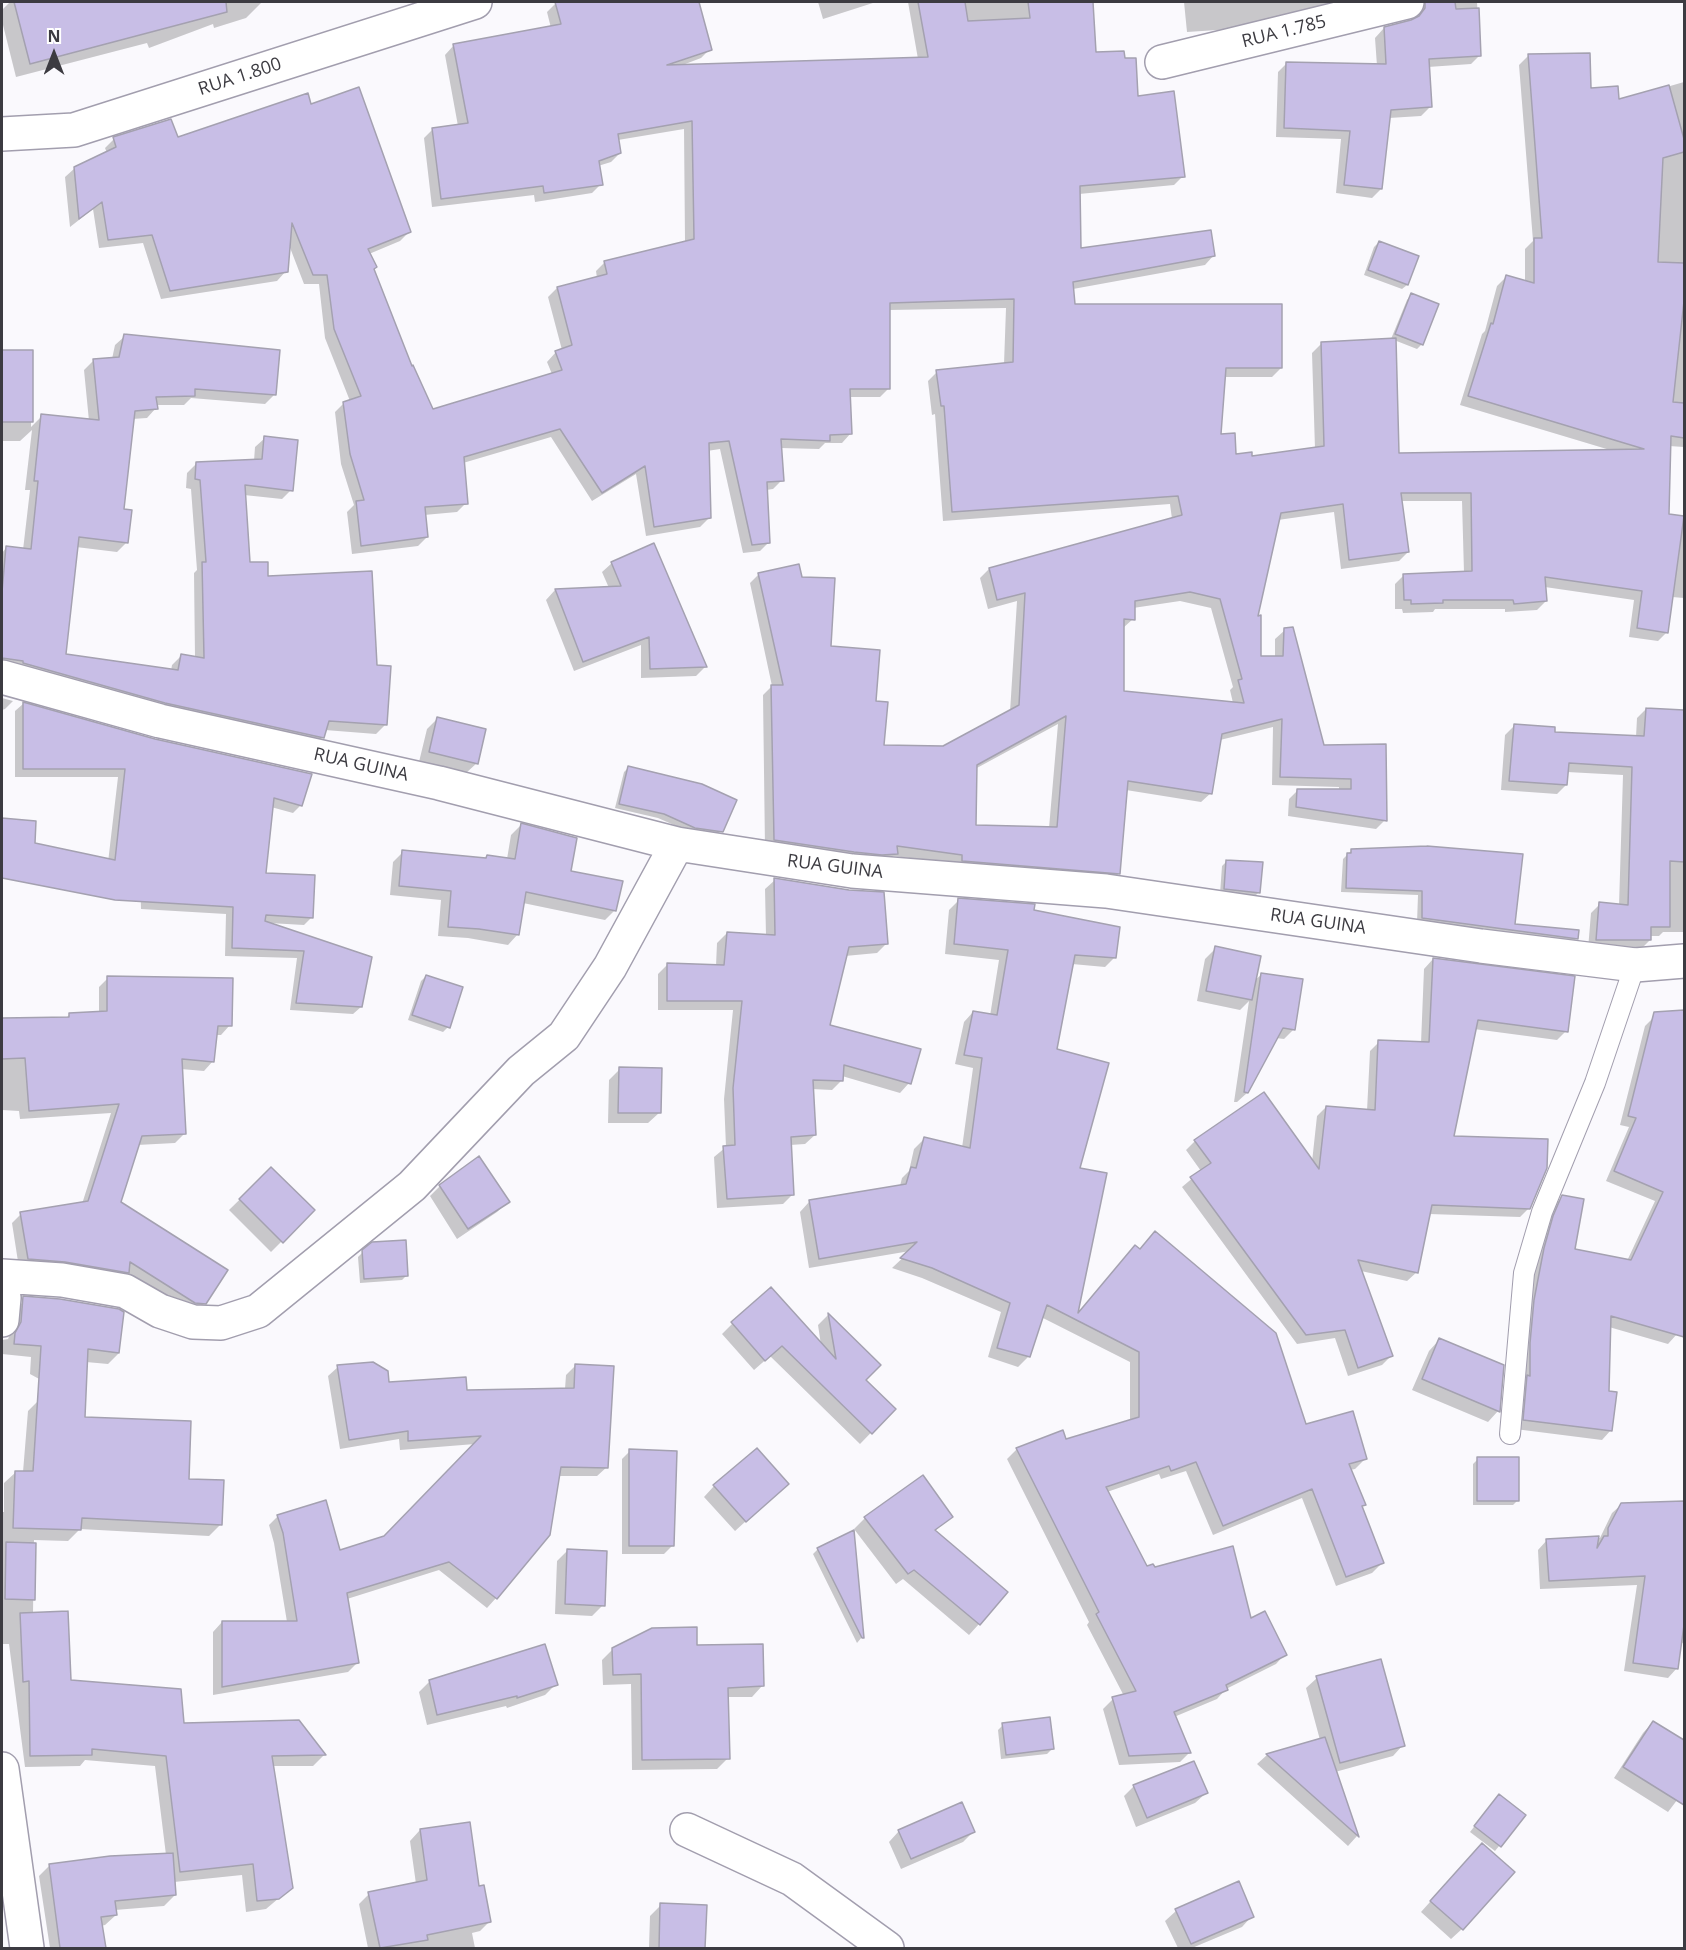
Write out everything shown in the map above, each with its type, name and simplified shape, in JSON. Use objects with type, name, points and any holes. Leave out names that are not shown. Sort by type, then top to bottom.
[{"type":"street","name":"RUA 1.800","points":[[2,134],[74,129],[398,14],[475,2]]},
{"type":"street","name":"RUA 1.785","points":[[1162,62],[1407,2]]},
{"type":"street","name":"RUA GUINA","points":[[2,677],[160,721],[439,783],[677,844],[852,871],[1106,891],[1481,946],[1635,965],[1684,961]]},
{"type":"street","points":[[2,1276],[62,1280],[125,1291],[160,1311],[193,1322],[221,1323],[258,1311],[412,1186],[521,1071],[564,1036],[610,968],[677,844]]},
{"type":"street","points":[[2,1283],[4,1298],[2,1320]]},
{"type":"street","points":[[2,1769],[27,1948]]},
{"type":"street","points":[[687,1830],[792,1879],[887,1948]]},
{"type":"lane","points":[[1510,1434],[1524,1273],[1542,1212],[1595,1083],[1635,965]]},
{"type":"building","points":[[14,2],[226,2],[227,12],[30,64]]},
{"type":"building","points":[[555,2],[699,2],[712,50],[667,65],[928,57],[918,2],[965,2],[968,21],[1030,18],[1028,2],[1093,2],[1096,52],[1124,51],[1125,58],[1136,58],[1138,96],[1174,91],[1185,177],[1080,186],[1081,248],[1211,230],[1215,256],[1073,282],[1075,304],[1282,304],[1282,368],[1226,368],[1221,434],[1235,433],[1236,454],[1252,452],[1252,456],[1324,446],[1321,342],[1396,338],[1399,453],[1644,449],[1468,396],[1491,323],[1493,324],[1506,275],[1534,283],[1534,238],[1542,238],[1528,54],[1590,53],[1591,88],[1618,86],[1619,99],[1669,85],[1684,139],[1684,152],[1663,158],[1658,262],[1684,263],[1684,301],[1673,402],[1684,403],[1684,438],[1671,436],[1669,514],[1684,516],[1668,633],[1637,628],[1642,591],[1545,577],[1547,601],[1514,604],[1513,600],[1443,600],[1443,603],[1411,604],[1411,600],[1404,600],[1403,574],[1472,571],[1471,493],[1401,493],[1409,552],[1349,560],[1343,504],[1281,513],[1258,616],[1261,615],[1261,656],[1283,656],[1284,628],[1293,627],[1324,745],[1386,744],[1387,821],[1296,807],[1297,789],[1351,789],[1351,779],[1280,777],[1282,719],[1222,734],[1212,794],[1128,781],[1120,874],[962,861],[962,855],[897,846],[898,854],[882,855],[774,840],[771,685],[783,685],[758,573],[799,564],[802,577],[835,578],[831,646],[880,650],[876,701],[888,702],[884,745],[943,746],[1019,705],[1025,593],[997,600],[989,568],[1182,515],[1178,496],[952,512],[944,406],[941,406],[936,370],[1013,362],[1014,299],[890,303],[890,389],[850,389],[852,434],[830,435],[830,441],[781,439],[784,481],[767,482],[770,543],[752,545],[729,441],[709,443],[711,518],[654,527],[645,466],[602,493],[560,429],[464,457],[468,504],[425,507],[428,537],[361,546],[356,501],[364,500],[350,454],[343,402],[361,396],[334,329],[327,275],[313,275],[292,223],[288,272],[170,291],[152,235],[108,240],[102,202],[79,219],[74,167],[116,147],[113,137],[171,119],[178,137],[308,93],[311,104],[359,87],[411,232],[368,249],[377,267],[374,269],[412,366],[433,409],[562,370],[555,351],[572,345],[557,287],[607,274],[604,261],[694,239],[692,121],[618,134],[621,153],[599,161],[603,185],[544,193],[543,186],[441,199],[432,128],[468,123],[453,44],[561,24]],"holes":[[[1190,592],[1220,599],[1242,679],[1238,680],[1244,703],[1124,691],[1124,619],[1135,620],[1135,601]],[[1066,716],[1057,827],[976,825],[977,765]]]},
{"type":"building","points":[[1425,2],[1455,2],[1456,9],[1479,8],[1481,56],[1429,59],[1432,107],[1391,110],[1382,189],[1344,185],[1350,131],[1284,128],[1286,62],[1386,64],[1384,27],[1419,16],[1425,8]]},
{"type":"building","points":[[1379,241],[1419,256],[1408,285],[1368,270]]},
{"type":"building","points":[[1411,293],[1439,304],[1423,345],[1395,334]]},
{"type":"building","points":[[124,334],[280,350],[276,395],[195,389],[195,396],[156,397],[158,409],[135,411],[124,509],[132,510],[128,543],[79,537],[66,654],[178,670],[181,654],[204,658],[202,562],[206,562],[200,480],[195,479],[196,462],[262,459],[264,436],[298,440],[293,491],[245,485],[250,562],[268,562],[268,576],[372,571],[377,665],[391,666],[387,725],[329,721],[324,738],[165,703],[23,663],[23,661],[2,658],[2,592],[6,546],[31,549],[38,481],[34,481],[41,414],[99,420],[93,359],[119,357]]},
{"type":"building","points":[[2,350],[33,350],[33,422],[2,422]]},
{"type":"building","points":[[654,543],[707,667],[650,669],[649,637],[583,662],[555,589],[621,586],[611,562]]},
{"type":"building","points":[[23,702],[155,739],[312,774],[302,806],[274,798],[266,873],[315,875],[313,918],[266,915],[265,921],[372,957],[362,1007],[296,1003],[304,951],[232,948],[233,907],[115,900],[2,878],[2,818],[36,821],[35,843],[115,860],[125,769],[23,769]]},
{"type":"building","points":[[1646,708],[1684,710],[1684,862],[1670,861],[1670,927],[1651,927],[1651,940],[1596,940],[1599,902],[1628,905],[1632,767],[1569,763],[1567,785],[1509,781],[1514,724],[1555,727],[1555,732],[1644,736]]},
{"type":"building","points":[[437,717],[486,729],[478,764],[429,752]]},
{"type":"building","points":[[628,766],[702,784],[737,800],[723,832],[695,828],[664,814],[619,804]]},
{"type":"building","points":[[521,823],[577,838],[571,871],[623,881],[616,911],[526,892],[519,935],[448,927],[451,891],[399,886],[402,850],[515,859]]},
{"type":"building","points":[[1427,846],[1523,854],[1515,924],[1579,930],[1578,939],[1422,918],[1422,891],[1346,888],[1347,853],[1351,853],[1351,849]]},
{"type":"building","points":[[1226,860],[1263,862],[1260,893],[1224,889]]},
{"type":"building","points":[[774,878],[849,890],[884,892],[888,944],[849,947],[830,1025],[921,1049],[911,1084],[844,1065],[843,1081],[813,1080],[816,1135],[791,1137],[794,1195],[727,1199],[723,1146],[735,1145],[733,1088],[742,1001],[667,1001],[667,963],[724,965],[727,932],[775,935]]},
{"type":"building","points":[[958,898],[1035,904],[1034,910],[1120,927],[1116,958],[1075,955],[1057,1049],[1109,1063],[1080,1168],[1107,1173],[1078,1313],[1135,1245],[1140,1249],[1155,1231],[1276,1333],[1306,1424],[1353,1411],[1367,1459],[1349,1464],[1366,1505],[1362,1506],[1384,1563],[1346,1577],[1312,1489],[1223,1526],[1196,1462],[1171,1471],[1169,1466],[1106,1487],[1147,1566],[1153,1564],[1155,1567],[1233,1546],[1251,1618],[1265,1611],[1287,1655],[1226,1685],[1228,1690],[1174,1712],[1191,1753],[1129,1756],[1112,1697],[1136,1691],[1096,1614],[1099,1612],[1016,1448],[1063,1430],[1066,1439],[1139,1417],[1139,1352],[1047,1305],[1030,1357],[997,1348],[1010,1303],[932,1268],[900,1258],[917,1242],[819,1259],[809,1200],[906,1184],[911,1167],[916,1168],[924,1137],[970,1148],[982,1058],[964,1055],[973,1011],[997,1015],[1008,950],[954,944]]},
{"type":"building","points":[[1215,946],[1261,956],[1252,1000],[1206,991]]},
{"type":"building","points":[[1433,958],[1575,976],[1568,1032],[1478,1020],[1454,1136],[1548,1139],[1547,1168],[1530,1209],[1432,1205],[1418,1273],[1358,1260],[1393,1356],[1358,1368],[1345,1330],[1306,1335],[1190,1177],[1211,1163],[1194,1140],[1264,1092],[1319,1169],[1326,1106],[1375,1110],[1378,1040],[1429,1042]]},
{"type":"building","points":[[1261,973],[1303,979],[1295,1030],[1283,1028],[1248,1093],[1244,1092]]},
{"type":"building","points":[[426,975],[463,987],[450,1028],[412,1015]]},
{"type":"building","points":[[107,976],[233,978],[232,1026],[218,1026],[214,1062],[182,1059],[186,1134],[142,1136],[121,1202],[228,1270],[206,1304],[195,1303],[130,1262],[129,1273],[65,1262],[28,1259],[20,1212],[88,1201],[119,1104],[29,1111],[25,1058],[2,1059],[2,1018],[69,1017],[69,1013],[107,1011]]},
{"type":"building","points":[[1684,1010],[1684,1337],[1611,1316],[1609,1391],[1617,1392],[1612,1431],[1523,1420],[1527,1375],[1530,1376],[1534,1300],[1544,1248],[1562,1195],[1584,1199],[1575,1249],[1631,1260],[1663,1192],[1614,1171],[1636,1118],[1628,1116],[1654,1012]]},
{"type":"building","points":[[619,1067],[662,1068],[661,1113],[618,1113]]},
{"type":"building","points":[[479,1156],[510,1202],[468,1229],[439,1185]]},
{"type":"building","points":[[271,1167],[315,1210],[283,1243],[239,1199]]},
{"type":"building","points":[[406,1240],[408,1276],[364,1279],[362,1250],[372,1242]]},
{"type":"building","points":[[771,1287],[836,1359],[828,1313],[881,1365],[866,1380],[896,1409],[872,1434],[782,1346],[765,1361],[731,1322]]},
{"type":"building","points":[[23,1296],[60,1299],[119,1309],[124,1312],[119,1353],[88,1349],[85,1417],[191,1421],[189,1479],[224,1480],[222,1525],[82,1518],[81,1530],[13,1528],[15,1471],[33,1471],[41,1346],[14,1344],[15,1333],[21,1322]]},
{"type":"building","points":[[1439,1338],[1504,1365],[1500,1412],[1422,1379]]},
{"type":"building","points":[[373,1362],[388,1371],[389,1382],[466,1377],[467,1390],[574,1388],[575,1364],[614,1366],[608,1468],[561,1467],[550,1535],[497,1599],[449,1562],[347,1593],[359,1663],[222,1687],[222,1621],[297,1621],[283,1533],[277,1515],[326,1500],[340,1550],[384,1536],[481,1436],[408,1441],[408,1431],[349,1440],[337,1365]]},
{"type":"building","points":[[757,1448],[789,1484],[746,1522],[713,1485]]},
{"type":"building","points":[[629,1449],[677,1451],[674,1546],[629,1546]]},
{"type":"building","points":[[1477,1457],[1519,1457],[1519,1501],[1477,1501]]},
{"type":"building","points":[[923,1475],[953,1517],[935,1530],[1008,1592],[980,1625],[914,1570],[908,1574],[864,1517]]},
{"type":"building","points":[[1684,1501],[1684,1625],[1678,1669],[1633,1663],[1645,1576],[1549,1581],[1546,1539],[1599,1536],[1597,1548],[1604,1536],[1608,1536],[1608,1528],[1621,1503]]},
{"type":"building","points":[[854,1530],[864,1638],[817,1548]]},
{"type":"building","points":[[6,1542],[36,1543],[35,1600],[5,1599]]},
{"type":"building","points":[[567,1549],[607,1551],[605,1606],[565,1604]]},
{"type":"building","points":[[68,1611],[71,1680],[181,1689],[184,1723],[299,1720],[326,1755],[272,1756],[293,1888],[279,1899],[257,1901],[253,1864],[180,1872],[166,1756],[92,1749],[92,1755],[30,1756],[29,1681],[23,1682],[20,1613]]},
{"type":"building","points":[[697,1627],[697,1645],[763,1644],[764,1686],[728,1688],[730,1759],[642,1760],[641,1674],[613,1675],[612,1648],[652,1628]]},
{"type":"building","points":[[545,1644],[558,1685],[517,1698],[517,1696],[437,1715],[429,1680]]},
{"type":"building","points":[[1381,1659],[1405,1746],[1340,1763],[1316,1676]]},
{"type":"building","points":[[1050,1717],[1054,1749],[1006,1755],[1002,1723]]},
{"type":"building","points":[[1653,1721],[1684,1740],[1684,1805],[1623,1767]]},
{"type":"building","points":[[1325,1737],[1359,1837],[1266,1754]]},
{"type":"building","points":[[1194,1761],[1208,1793],[1147,1818],[1133,1785]]},
{"type":"building","points":[[1499,1794],[1526,1815],[1501,1847],[1474,1826]]},
{"type":"building","points":[[962,1802],[975,1832],[911,1859],[898,1830]]},
{"type":"building","points":[[470,1822],[479,1886],[484,1885],[491,1922],[427,1935],[428,1940],[380,1948],[368,1892],[427,1880],[420,1829]]},
{"type":"building","points":[[1482,1843],[1515,1872],[1463,1930],[1430,1901]]},
{"type":"building","points":[[173,1853],[176,1895],[115,1901],[117,1915],[101,1917],[106,1948],[60,1948],[49,1864],[110,1856]]},
{"type":"building","points":[[1239,1881],[1254,1917],[1191,1944],[1175,1909]]},
{"type":"building","points":[[660,1903],[707,1905],[705,1948],[659,1948]]}]
